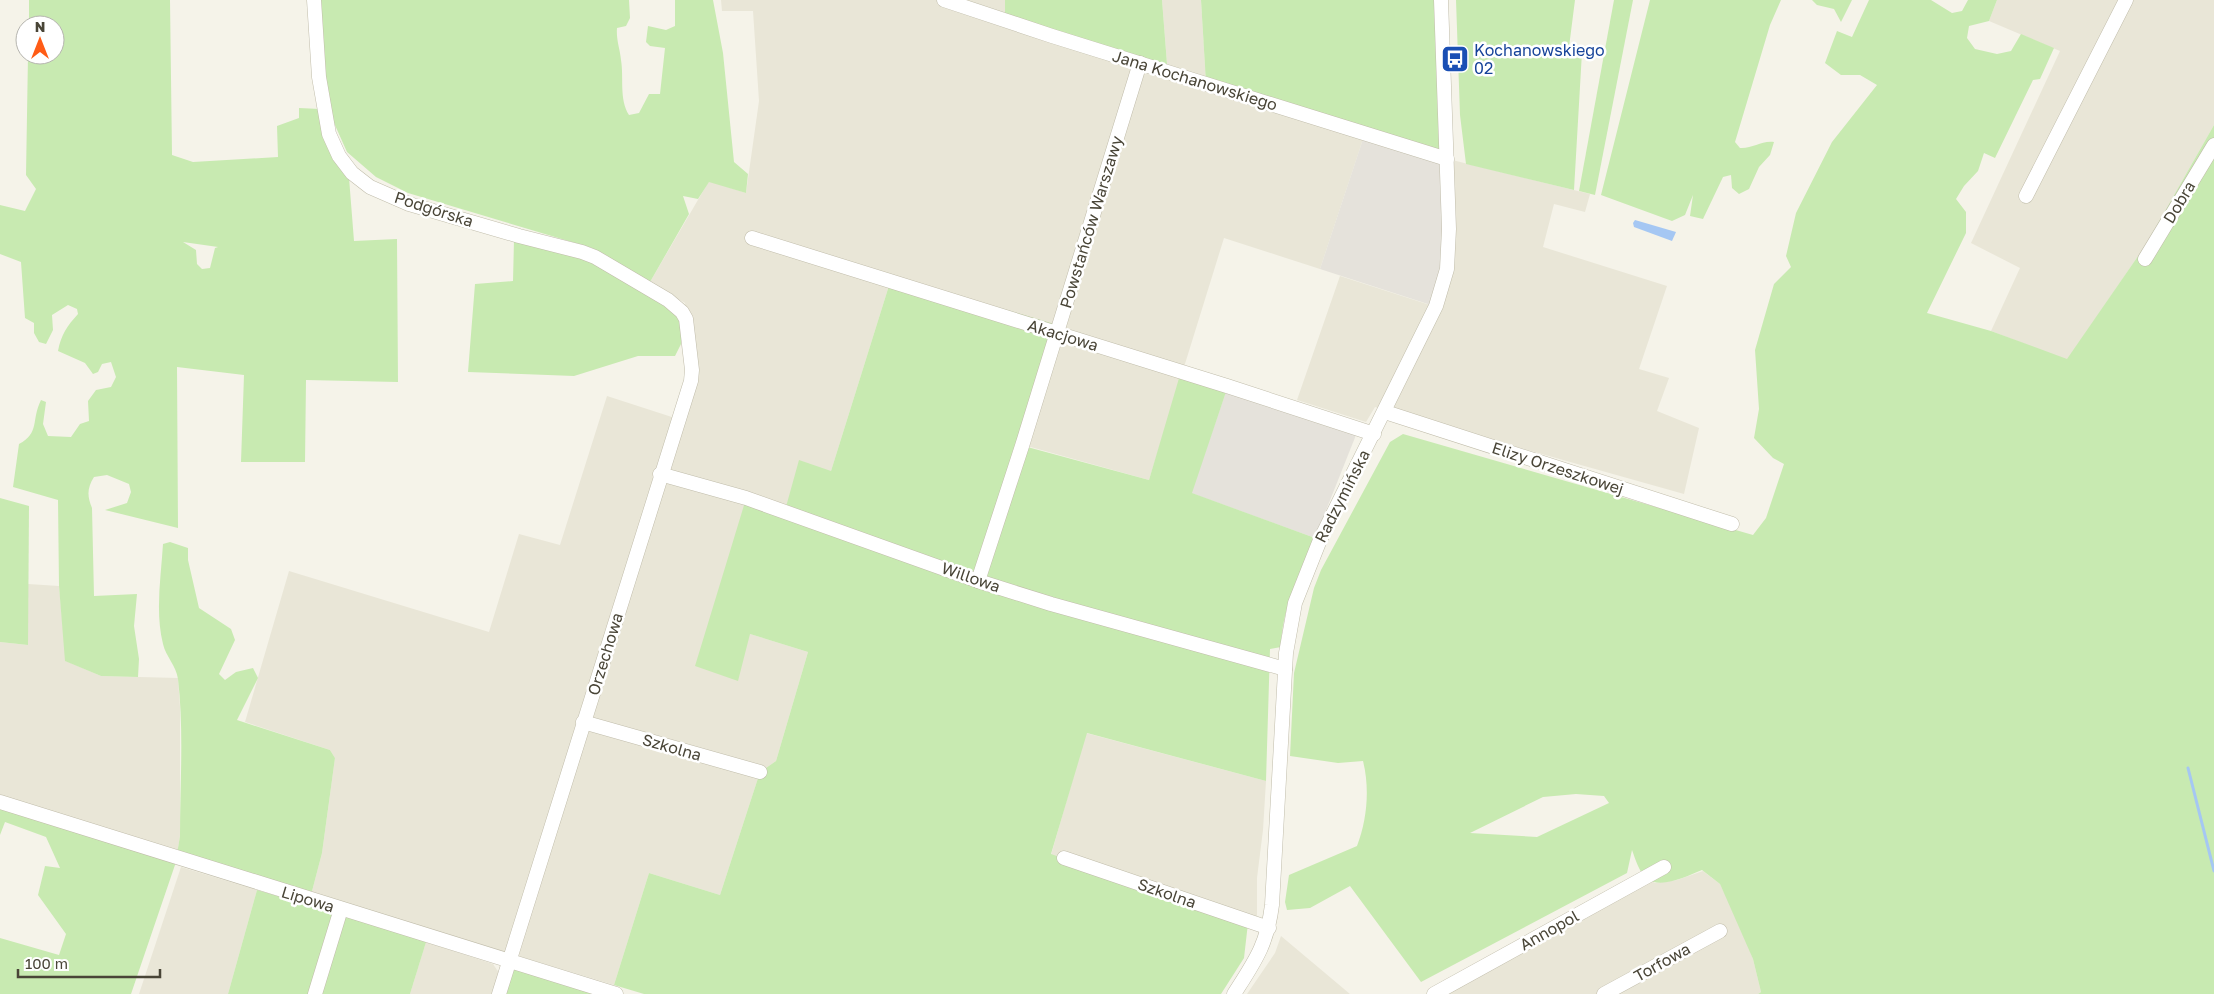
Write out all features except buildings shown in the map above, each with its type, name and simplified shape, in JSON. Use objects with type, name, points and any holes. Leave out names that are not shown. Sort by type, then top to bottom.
[{"type":"street","name":"Podgórska","points":[[314,0],[319,77],[328,134],[339,156],[352,173],[370,187],[409,204],[595,257],[668,300],[682,312]]},
{"type":"street","name":"Jana Kochanowskiego","points":[[944,0],[1447,159]]},
{"type":"street","name":"Radzymińska","points":[[1234,994],[1258,956],[1269,928],[1272,905],[1285,669],[1291,617],[1300,586],[1320,540],[1436,306],[1444,284],[1448,252],[1447,159],[1441,0]]},
{"type":"street","points":[[2026,196],[2126,0]]},
{"type":"street","name":"Powstańców Warszawy","points":[[978,580],[1022,446],[1140,63]]},
{"type":"street","name":"Dobra","points":[[2145,259],[2214,145]]},
{"type":"street","name":"Akacjowa","points":[[752,238],[1227,386],[1374,434]]},
{"type":"street","name":"Orzechowa","points":[[499,994],[660,474],[691,381],[692,370],[686,319],[682,312]]},
{"type":"street","name":"Elizy Orzeszkowej","points":[[1384,412],[1732,524]]},
{"type":"street","name":"Willowa","points":[[660,474],[754,500],[1051,604],[1285,669]]},
{"type":"street","name":"Szkolna","points":[[583,722],[760,772]]},
{"type":"street","name":"Lipowa","points":[[0,802],[616,994]]},
{"type":"street","name":"Szkolna","points":[[1064,858],[1269,928]]},
{"type":"street","name":"Annopol","points":[[1434,994],[1664,867]]},
{"type":"street","points":[[315,994],[341,908]]},
{"type":"street","name":"Torfowa","points":[[1604,994],[1720,931]]},
{"type":"shaded area","points":[[721,0],[1005,0],[1006,19],[1167,63],[1162,0],[1201,0],[1206,83],[1365,133],[1320,269],[1224,238],[1149,480],[1020,444],[892,276],[831,471],[750,634],[808,652],[776,761],[760,772],[720,895],[649,873],[614,985],[342,902],[311,895],[322,853],[335,758],[330,750],[245,722],[289,571],[489,632],[519,534],[560,545],[607,396],[678,419],[692,370],[685,303],[650,282],[709,181],[746,193],[759,101],[753,11],[722,11]]},
{"type":"shaded area","points":[[1997,0],[2214,0],[2214,125],[2145,246],[2067,360],[1991,331],[2020,268],[1971,243],[2060,51],[1989,21]]},
{"type":"shaded area","points":[[1365,133],[1444,158],[1451,258],[1434,306],[1320,269]]},
{"type":"shaded area","points":[[1444,158],[1590,194],[1585,212],[1554,204],[1543,247],[1667,286],[1639,369],[1669,378],[1657,411],[1699,428],[1684,494],[1375,407],[1366,422],[1297,400],[1340,276],[1433,306]]},
{"type":"shaded area","points":[[1229,383],[1358,430],[1315,538],[1191,493]]},
{"type":"shaded area","points":[[28,584],[59,586],[66,661],[101,676],[178,678],[180,707],[180,836],[177,854],[0,801],[0,642],[28,645]]},
{"type":"shaded area","points":[[1086,733],[1266,781],[1263,830],[1257,878],[1257,917],[1051,855]]},
{"type":"shaded area","points":[[181,867],[257,890],[228,994],[139,994]]},
{"type":"shaded area","points":[[1703,871],[1720,884],[1740,925],[1753,959],[1761,992],[1758,994],[1440,994],[1645,877],[1655,883],[1677,880]]},
{"type":"shaded area","points":[[1281,936],[1350,994],[1247,994],[1275,953]]},
{"type":"shaded area","points":[[426,942],[493,964],[499,973],[492,994],[410,994]]},
{"type":"green space","points":[[29,0],[170,0],[172,155],[193,162],[278,157],[277,126],[299,118],[299,108],[320,109],[348,165],[354,241],[397,239],[398,382],[306,380],[305,462],[241,462],[244,375],[177,367],[178,528],[105,510],[127,503],[131,492],[129,484],[107,475],[94,477],[88,492],[92,508],[94,596],[137,594],[134,626],[139,659],[138,677],[101,676],[65,661],[59,586],[58,500],[13,487],[19,444],[26,440],[33,431],[41,400],[46,402],[43,424],[48,436],[71,437],[80,424],[89,421],[88,401],[96,390],[111,387],[116,377],[111,362],[102,364],[98,372],[93,374],[85,363],[58,351],[65,331],[78,314],[77,309],[68,305],[52,315],[53,330],[46,344],[39,342],[34,333],[34,323],[25,318],[21,262],[0,254],[0,205],[25,211],[36,189],[26,175],[28,65],[65,65],[65,15],[29,15]],"holes":[[[183,242],[218,247],[215,248],[210,268],[202,269],[197,264],[196,250]]]},
{"type":"green space","points":[[318,0],[629,0],[630,18],[626,26],[617,28],[617,32],[624,102],[629,115],[639,113],[649,94],[660,94],[665,48],[650,46],[646,42],[648,26],[666,30],[675,26],[675,0],[713,0],[723,53],[734,162],[748,174],[746,193],[709,182],[698,199],[683,196],[689,214],[650,282],[592,248],[408,193],[376,177],[347,152],[326,105]]},
{"type":"green space","points":[[1005,0],[1162,0],[1167,64],[1134,60],[1005,19]]},
{"type":"green space","points":[[1201,0],[1440,0],[1444,158],[1206,83]]},
{"type":"green space","points":[[1456,0],[1575,0],[1569,47],[1582,52],[1574,190],[1466,164],[1460,115]]},
{"type":"green space","points":[[1614,0],[1633,0],[1595,195],[1579,191]]},
{"type":"green space","points":[[1650,0],[1781,0],[1770,25],[1735,142],[1740,148],[1765,142],[1774,142],[1770,155],[1759,167],[1749,189],[1739,194],[1732,188],[1731,175],[1723,177],[1703,219],[1690,216],[1693,195],[1685,215],[1672,221],[1601,195]]},
{"type":"green space","points":[[1812,0],[1852,0],[1841,22],[1834,9],[1817,5]]},
{"type":"green space","points":[[1869,0],[1931,0],[1952,13],[1962,11],[1968,0],[1997,0],[1989,21],[1969,26],[1967,38],[1975,49],[1997,54],[2011,51],[2021,34],[2054,48],[2040,79],[2033,80],[1995,158],[1984,153],[1978,171],[1964,186],[1956,199],[1966,212],[1966,233],[1927,313],[1991,331],[2067,359],[2145,246],[2214,125],[2214,994],[1758,994],[1761,992],[1753,959],[1720,884],[1702,870],[1674,881],[1659,883],[1652,881],[1641,872],[1632,850],[1627,873],[1421,982],[1350,886],[1310,908],[1287,910],[1285,902],[1289,875],[1357,846],[1363,826],[1367,793],[1363,761],[1338,763],[1290,756],[1294,673],[1314,588],[1321,570],[1390,442],[1403,434],[1753,535],[1766,518],[1784,464],[1773,458],[1754,438],[1759,409],[1755,350],[1774,284],[1791,267],[1786,256],[1796,213],[1832,142],[1877,85],[1860,75],[1841,75],[1825,63],[1837,31],[1852,37]],"holes":[[[1576,794],[1604,796],[1609,803],[1537,837],[1470,833],[1543,797]]]},
{"type":"green space","points":[[514,240],[589,254],[681,314],[681,344],[675,356],[638,356],[574,376],[468,372],[475,284],[513,281]]},
{"type":"green space","points":[[892,276],[1058,325],[1020,445],[1149,480],[1182,368],[1229,383],[1192,493],[1315,538],[1297,578],[1288,605],[1284,619],[1281,647],[1270,649],[1266,781],[1087,733],[1051,854],[1248,923],[1244,958],[1221,994],[644,994],[614,985],[649,873],[720,895],[760,772],[776,761],[808,652],[750,634],[738,681],[695,666],[745,502],[784,514],[799,460],[831,471]]},
{"type":"green space","points":[[0,498],[29,506],[28,645],[0,642]]},
{"type":"green space","points":[[170,542],[188,548],[188,560],[199,608],[231,629],[235,640],[219,674],[225,680],[236,672],[253,668],[258,678],[237,720],[330,750],[335,758],[322,853],[311,895],[177,854],[180,836],[180,698],[177,674],[163,644],[159,620],[163,544]]},
{"type":"green space","points":[[0,803],[176,862],[131,994],[0,994],[0,938],[59,955],[66,934],[38,895],[45,866],[60,868],[46,837],[5,822],[0,835]]},
{"type":"green space","points":[[257,890],[427,939],[410,994],[228,994]]},
{"type":"green space","points":[[512,967],[599,994],[504,994]]},
{"type":"water","points":[[1635,220],[1676,232],[1672,241],[1634,227],[1633,223]]},
{"type":"waterway","points":[[2188,768],[2214,871]]},
{"type":"place","name":"Kochanowskiego 02","points":[[1455,59]]}]
